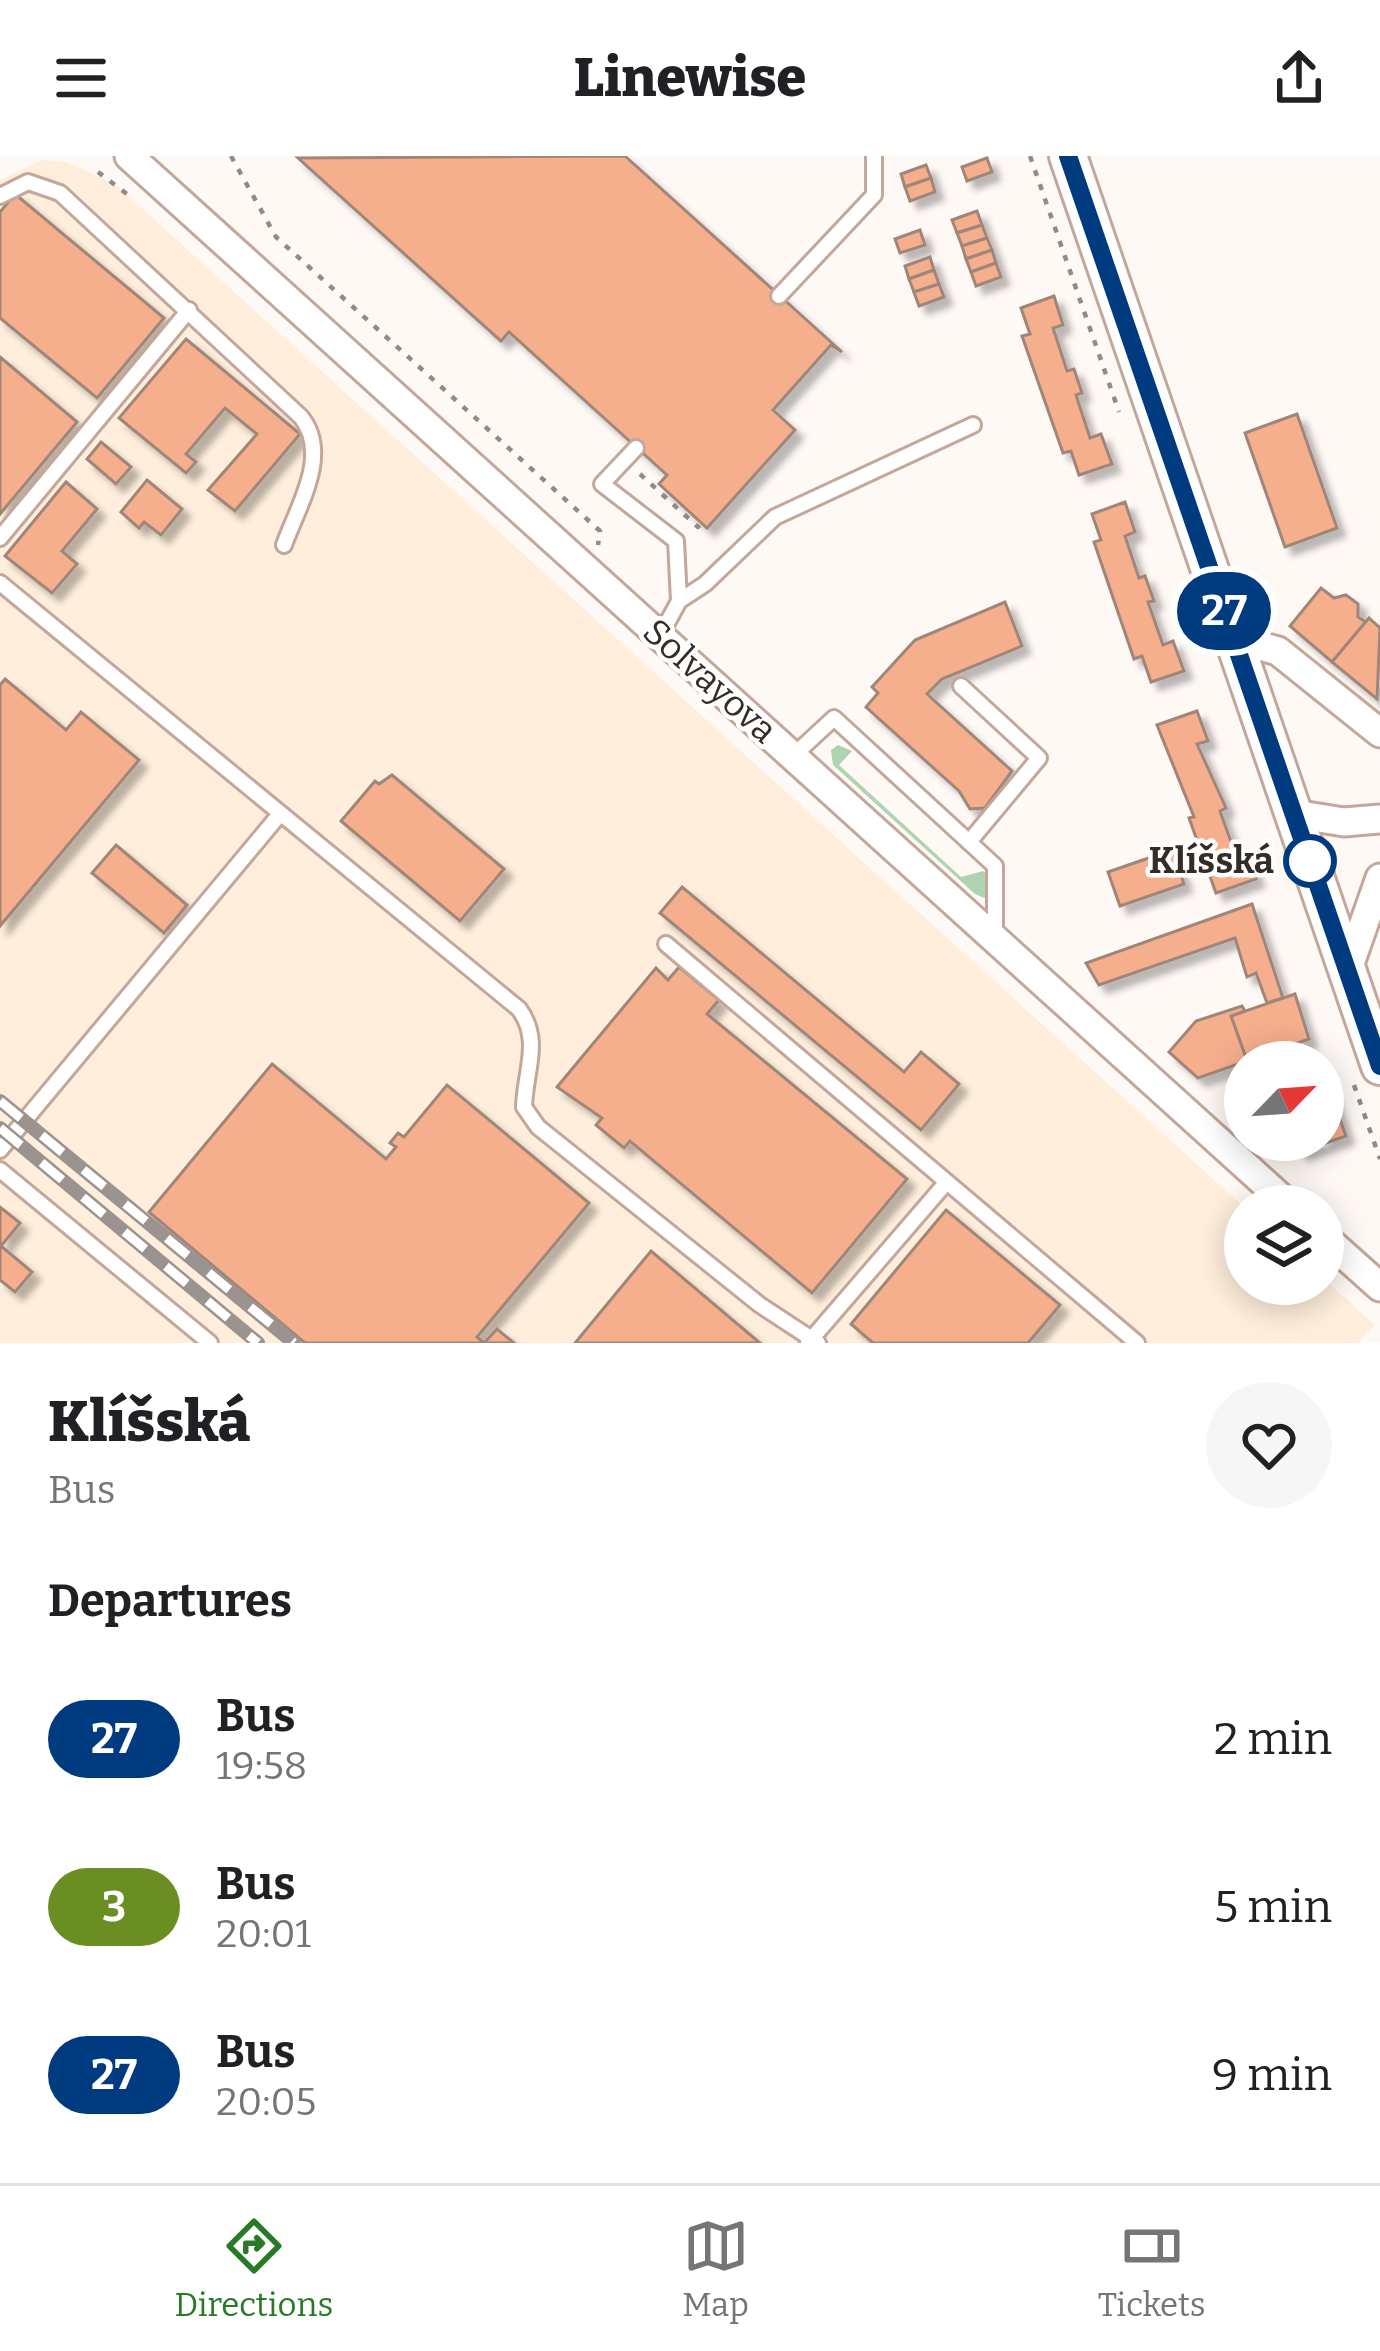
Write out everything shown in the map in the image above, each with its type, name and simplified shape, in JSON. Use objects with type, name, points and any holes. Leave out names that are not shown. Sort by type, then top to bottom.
[{"type":"street","name":"Solvayova","points":[[129,156],[1267,1185]]},
{"type":"street","points":[[1068,156],[1380,1066]]},
{"type":"street","points":[[1234,639],[1278,651],[1380,733]]},
{"type":"street","points":[[1294,814],[1344,822],[1380,819]]},
{"type":"street","points":[[1347,972],[1380,878]]},
{"type":"street","points":[[1344,1255],[1380,1287]]},
{"type":"lane","points":[[779,296],[874,195],[874,156]]},
{"type":"lane","points":[[0,196],[28,182],[60,193],[309,427],[314,456],[284,544]]},
{"type":"lane","points":[[0,538],[189,310]]},
{"type":"lane","points":[[660,636],[679,602],[705,584],[775,517],[973,425]]},
{"type":"lane","points":[[636,448],[602,484],[676,541],[679,602]]},
{"type":"lane","points":[[0,583],[519,1009],[531,1025],[533,1043],[524,1107],[538,1127],[813,1342],[945,1184]]},
{"type":"lane","points":[[961,686],[1039,758],[969,842]]},
{"type":"lane","points":[[793,756],[834,718],[995,866],[995,939]]},
{"type":"lane","points":[[0,1150],[280,814]]},
{"type":"lane","points":[[666,944],[1137,1343]]},
{"type":"lane","points":[[0,1170],[210,1343]]},
{"type":"path","points":[[231,156],[272,230],[600,531],[602,540],[593,550]]},
{"type":"path","points":[[259,245],[272,230]]},
{"type":"path","points":[[625,460],[698,527],[702,523]]},
{"type":"shaded area","points":[[42,160],[66,162],[114,183],[1224,1189],[1224,1305],[1344,1305],[1344,1297],[1375,1325],[1358,1343],[0,1343],[0,180]]},
{"type":"green space","points":[[838,745],[852,751],[839,765],[961,877],[983,871],[993,880],[991,894],[984,898],[975,894],[833,765],[831,750]]},
{"type":"building","points":[[625,156],[842,352],[831,345],[773,410],[795,430],[707,528],[659,484],[667,475],[509,332],[501,341],[298,158]]},
{"type":"building","points":[[987,158],[992,172],[967,181],[962,167]]},
{"type":"building","points":[[926,165],[931,178],[905,187],[901,174]]},
{"type":"building","points":[[931,178],[935,192],[910,201],[905,187]]},
{"type":"building","points":[[15,194],[164,318],[97,398],[0,318],[0,212]]},
{"type":"building","points":[[977,211],[982,225],[957,233],[952,220]]},
{"type":"building","points":[[982,225],[987,238],[962,246],[957,233]]},
{"type":"building","points":[[920,230],[925,245],[900,253],[895,239]]},
{"type":"building","points":[[987,238],[992,250],[966,259],[962,246]]},
{"type":"building","points":[[992,250],[996,263],[971,272],[966,259]]},
{"type":"building","points":[[930,257],[934,270],[909,279],[905,266]]},
{"type":"building","points":[[996,263],[1001,277],[976,286],[971,272]]},
{"type":"building","points":[[934,270],[939,284],[914,292],[909,279]]},
{"type":"building","points":[[939,284],[944,297],[919,306],[914,292]]},
{"type":"building","points":[[1054,296],[1063,325],[1053,328],[1067,371],[1074,369],[1082,393],[1076,395],[1090,438],[1101,434],[1112,464],[1079,475],[1071,451],[1063,453],[1022,336],[1030,334],[1021,308]]},
{"type":"building","points":[[186,339],[300,434],[235,511],[208,490],[257,434],[225,408],[186,454],[196,462],[186,473],[119,418]]},
{"type":"building","points":[[0,357],[77,422],[0,514]]},
{"type":"building","points":[[1297,414],[1337,528],[1285,547],[1245,433]]},
{"type":"building","points":[[101,442],[131,467],[116,484],[87,459]]},
{"type":"building","points":[[147,480],[182,509],[161,535],[144,522],[139,528],[121,512]]},
{"type":"building","points":[[66,482],[97,509],[62,551],[77,564],[52,593],[5,556]]},
{"type":"building","points":[[1125,502],[1135,532],[1125,536],[1139,578],[1145,576],[1154,601],[1148,602],[1163,645],[1173,641],[1184,671],[1151,682],[1142,656],[1134,659],[1094,542],[1101,540],[1092,514]]},
{"type":"building","points":[[1321,588],[1334,598],[1346,595],[1358,604],[1358,617],[1366,622],[1332,662],[1290,626]]},
{"type":"building","points":[[1005,602],[1022,646],[942,679],[927,694],[1012,771],[985,808],[970,809],[959,791],[866,707],[878,693],[872,687],[915,640]]},
{"type":"building","points":[[1369,618],[1380,628],[1377,699],[1332,662]]},
{"type":"building","points":[[5,679],[66,730],[81,712],[139,760],[0,926],[0,685]]},
{"type":"building","points":[[1197,711],[1208,741],[1197,744],[1226,808],[1220,811],[1235,853],[1246,850],[1256,879],[1216,893],[1189,818],[1194,817],[1157,725]]},
{"type":"building","points":[[392,775],[504,869],[460,921],[341,821],[375,781],[379,784]]},
{"type":"building","points":[[116,845],[187,905],[164,933],[92,873]]},
{"type":"building","points":[[1172,850],[1184,884],[1120,906],[1108,872]]},
{"type":"building","points":[[682,887],[904,1072],[921,1052],[959,1084],[921,1130],[660,913]]},
{"type":"building","points":[[1252,904],[1283,998],[1267,1003],[1256,973],[1247,977],[1235,938],[1099,985],[1086,963]]},
{"type":"building","points":[[679,967],[719,1000],[707,1014],[907,1179],[812,1293],[630,1141],[624,1148],[596,1125],[602,1118],[557,1087],[656,968],[668,980]]},
{"type":"building","points":[[1295,994],[1309,1039],[1240,1041],[1231,1016]]},
{"type":"building","points":[[1242,1006],[1245,1011],[1231,1016],[1240,1041],[1224,1041],[1224,1069],[1198,1078],[1169,1052],[1196,1021]]},
{"type":"building","points":[[272,1064],[386,1159],[396,1147],[390,1143],[398,1133],[404,1137],[447,1085],[589,1203],[477,1337],[484,1343],[305,1343],[149,1212]]},
{"type":"building","points":[[0,1207],[20,1223],[1,1246],[32,1272],[15,1292],[0,1280]]},
{"type":"building","points":[[946,1210],[1060,1305],[1028,1343],[873,1343],[851,1324]]},
{"type":"building","points":[[651,1251],[760,1343],[575,1343]]},
{"type":"building","points":[[497,1329],[514,1343],[484,1343]]},
{"type":"railway","points":[[0,1101],[294,1343]]},
{"type":"railway","points":[[0,1128],[258,1343]]},
{"type":"bus line","name":"27","points":[[1068,156],[1380,1066]]},
{"type":"place","name":"Klíšská","points":[[1310,861]]}]
